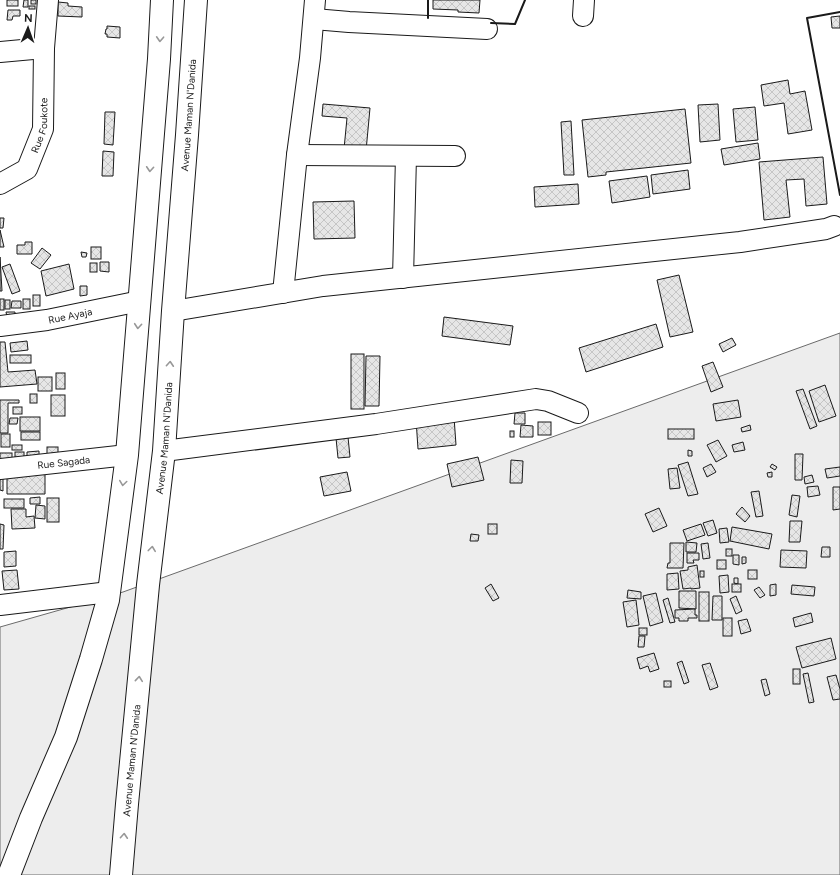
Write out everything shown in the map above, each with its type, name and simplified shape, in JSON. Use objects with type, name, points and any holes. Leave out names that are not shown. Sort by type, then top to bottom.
[{"type":"highway","points":[[9,875],[31,818],[66,737],[91,660],[108,600],[127,455],[162,0]]},
{"type":"highway","name":"Avenue Maman N'Danida","points":[[122,875],[146,600],[164,451],[196,0]]},
{"type":"street","name":"Rue Foukote","points":[[0,184],[27,169],[43,129],[44,48],[48,0]]},
{"type":"street","points":[[283,294],[314,9],[349,22],[487,29]]},
{"type":"street","points":[[0,52],[44,48]]},
{"type":"street","points":[[297,155],[455,156]]},
{"type":"street","points":[[403,278],[406,156]]},
{"type":"street","points":[[173,311],[283,294],[323,286],[740,242],[826,229],[834,226]]},
{"type":"street","name":"Rue Ayaja","points":[[0,326],[47,320],[140,301]]},
{"type":"street","points":[[164,451],[376,424],[536,399],[548,401],[578,413]]},
{"type":"street","name":"Rue Sagada","points":[[0,469],[127,455]]},
{"type":"street","points":[[0,606],[109,592]]},
{"type":"shaded area","points":[[840,333],[840,875],[0,875],[0,627],[123,592]]},
{"type":"building","points":[[7,0],[18,0],[18,6],[7,6]]},
{"type":"building","points":[[24,0],[28,0],[28,7],[23,7]]},
{"type":"building","points":[[31,0],[36,0],[36,4],[31,4]]},
{"type":"building","points":[[433,0],[480,0],[479,13],[433,9]]},
{"type":"building","points":[[58,2],[68,3],[68,6],[82,7],[82,17],[58,16]]},
{"type":"building","points":[[29,6],[35,6],[35,9],[29,9]]},
{"type":"building","points":[[8,10],[20,10],[20,16],[13,16],[12,20],[7,20]]},
{"type":"building","points":[[840,16],[840,28],[832,28],[831,17]]},
{"type":"building","points":[[107,26],[120,27],[120,38],[107,37],[107,34],[105,34]]},
{"type":"building","points":[[788,80],[790,94],[805,91],[812,130],[788,134],[784,103],[764,106],[761,85]]},
{"type":"building","points":[[323,104],[370,108],[366,151],[344,149],[347,118],[322,116]]},
{"type":"building","points":[[718,104],[720,140],[700,142],[698,105]]},
{"type":"building","points":[[755,107],[758,140],[736,142],[733,109]]},
{"type":"building","points":[[685,109],[691,163],[606,172],[606,175],[588,177],[582,120]]},
{"type":"building","points":[[105,112],[115,112],[113,145],[104,144]]},
{"type":"building","points":[[571,121],[574,175],[564,175],[561,122]]},
{"type":"building","points":[[758,143],[760,159],[724,165],[721,149]]},
{"type":"building","points":[[103,151],[114,152],[113,176],[102,176]]},
{"type":"building","points":[[823,157],[827,204],[806,206],[804,179],[786,180],[790,217],[764,220],[759,162]]},
{"type":"building","points":[[688,170],[690,189],[653,194],[651,175]]},
{"type":"building","points":[[647,176],[650,197],[612,203],[609,181]]},
{"type":"building","points":[[578,184],[579,204],[535,207],[534,187]]},
{"type":"building","points":[[354,201],[355,238],[314,239],[313,202]]},
{"type":"building","points":[[0,218],[4,218],[3,228],[0,228]]},
{"type":"building","points":[[0,230],[4,247],[0,247]]},
{"type":"building","points":[[25,242],[32,242],[32,254],[17,254],[17,245],[25,245]]},
{"type":"building","points":[[91,247],[101,247],[101,259],[91,259]]},
{"type":"building","points":[[42,248],[51,255],[40,269],[31,263]]},
{"type":"building","points":[[81,252],[87,253],[86,257],[82,257]]},
{"type":"building","points":[[0,257],[2,291],[0,291]]},
{"type":"building","points":[[100,262],[109,262],[109,272],[100,271]]},
{"type":"building","points":[[90,263],[97,263],[97,272],[90,272]]},
{"type":"building","points":[[10,264],[20,291],[12,294],[2,267]]},
{"type":"building","points":[[69,264],[74,289],[46,296],[41,271]]},
{"type":"building","points":[[679,275],[693,332],[670,337],[657,280]]},
{"type":"building","points":[[80,286],[87,286],[87,295],[80,296]]},
{"type":"building","points":[[33,295],[40,295],[40,306],[33,306]]},
{"type":"building","points":[[0,299],[4,299],[4,310],[0,310]]},
{"type":"building","points":[[23,299],[30,299],[30,309],[23,309]]},
{"type":"building","points":[[5,300],[10,300],[10,309],[5,309]]},
{"type":"building","points":[[12,301],[21,301],[21,308],[11,308]]},
{"type":"building","points":[[6,312],[15,312],[15,317],[7,317]]},
{"type":"building","points":[[444,317],[513,326],[510,345],[442,336]]},
{"type":"building","points":[[656,324],[663,347],[586,372],[579,348]]},
{"type":"building","points":[[732,338],[736,345],[723,352],[719,344]]},
{"type":"building","points":[[27,341],[28,350],[11,352],[10,343]]},
{"type":"building","points":[[0,342],[5,342],[8,372],[35,370],[37,384],[0,387]]},
{"type":"building","points":[[351,354],[364,354],[364,409],[351,409]]},
{"type":"building","points":[[10,355],[31,355],[31,363],[10,363]]},
{"type":"building","points":[[366,356],[380,356],[379,406],[365,406]]},
{"type":"building","points":[[713,362],[723,387],[711,392],[702,366]]},
{"type":"building","points":[[56,373],[65,373],[65,389],[56,389]]},
{"type":"building","points":[[38,377],[52,377],[52,391],[38,391]]},
{"type":"building","points":[[825,385],[836,416],[819,422],[809,391]]},
{"type":"building","points":[[803,389],[817,426],[810,429],[796,391]]},
{"type":"building","points":[[30,394],[37,394],[37,403],[30,403]]},
{"type":"building","points":[[51,395],[65,395],[65,416],[51,416]]},
{"type":"building","points":[[0,400],[19,400],[19,403],[8,403],[8,433],[0,433]]},
{"type":"building","points":[[738,400],[741,417],[716,421],[713,404]]},
{"type":"building","points":[[13,407],[22,407],[22,414],[13,414]]},
{"type":"building","points":[[515,413],[525,413],[525,424],[514,424]]},
{"type":"building","points":[[20,417],[40,417],[40,431],[20,431]]},
{"type":"building","points":[[454,417],[456,445],[418,449],[416,419]]},
{"type":"building","points":[[10,418],[18,418],[17,424],[9,424]]},
{"type":"building","points":[[538,422],[551,422],[551,435],[538,435]]},
{"type":"building","points":[[521,425],[533,426],[533,437],[520,437]]},
{"type":"building","points":[[750,425],[751,430],[742,432],[741,428]]},
{"type":"building","points":[[668,429],[694,429],[694,439],[668,439]]},
{"type":"building","points":[[510,431],[514,431],[514,437],[510,437]]},
{"type":"building","points":[[21,432],[40,432],[40,440],[21,440]]},
{"type":"building","points":[[1,434],[10,434],[10,447],[1,447]]},
{"type":"building","points":[[348,437],[350,457],[338,458],[336,438]]},
{"type":"building","points":[[718,440],[727,456],[716,462],[707,445]]},
{"type":"building","points":[[743,442],[745,450],[734,452],[732,445]]},
{"type":"building","points":[[12,445],[22,445],[22,450],[12,450]]},
{"type":"building","points":[[47,447],[58,447],[58,455],[47,455]]},
{"type":"building","points":[[688,450],[692,451],[692,456],[688,456]]},
{"type":"building","points":[[39,451],[39,460],[27,460],[27,452]]},
{"type":"building","points":[[15,452],[24,452],[24,460],[15,460]]},
{"type":"building","points":[[0,453],[12,453],[12,462],[0,462]]},
{"type":"building","points":[[795,454],[803,454],[802,480],[795,480]]},
{"type":"building","points":[[478,457],[484,480],[452,487],[447,464]]},
{"type":"building","points":[[511,460],[523,461],[522,483],[510,483]]},
{"type":"building","points":[[688,462],[698,494],[688,496],[678,465]]},
{"type":"building","points":[[711,464],[716,472],[707,477],[703,468]]},
{"type":"building","points":[[772,464],[777,467],[775,470],[770,467]]},
{"type":"building","points":[[840,467],[840,476],[827,478],[825,469]]},
{"type":"building","points":[[677,468],[680,488],[670,489],[668,469]]},
{"type":"building","points":[[45,471],[45,494],[7,494],[7,472]]},
{"type":"building","points":[[347,472],[351,491],[324,496],[320,477]]},
{"type":"building","points":[[772,472],[772,477],[768,477],[767,473]]},
{"type":"building","points":[[812,475],[814,482],[805,484],[804,477]]},
{"type":"building","points":[[0,478],[3,478],[3,491],[0,490]]},
{"type":"building","points":[[818,486],[820,495],[808,497],[807,487]]},
{"type":"building","points":[[833,487],[840,487],[840,509],[833,510]]},
{"type":"building","points":[[759,491],[763,516],[756,517],[751,492]]},
{"type":"building","points":[[792,495],[800,496],[797,517],[789,515]]},
{"type":"building","points":[[40,497],[40,504],[30,504],[30,498]]},
{"type":"building","points":[[47,498],[59,498],[59,522],[47,522]]},
{"type":"building","points":[[4,499],[24,499],[24,508],[4,508]]},
{"type":"building","points":[[36,505],[45,506],[45,519],[35,518]]},
{"type":"building","points":[[742,507],[750,516],[745,522],[736,514]]},
{"type":"building","points":[[659,508],[667,526],[653,532],[645,514]]},
{"type":"building","points":[[11,509],[26,509],[26,517],[34,516],[35,528],[12,529]]},
{"type":"building","points":[[713,520],[717,533],[708,536],[703,523]]},
{"type":"building","points":[[790,521],[802,521],[800,542],[789,542]]},
{"type":"building","points":[[0,524],[4,525],[3,549],[0,549]]},
{"type":"building","points":[[488,524],[497,524],[497,534],[488,534]]},
{"type":"building","points":[[701,524],[705,535],[687,541],[683,530]]},
{"type":"building","points":[[732,527],[772,534],[769,549],[730,541]]},
{"type":"building","points":[[727,528],[729,542],[720,543],[719,529]]},
{"type":"building","points":[[471,534],[479,535],[478,541],[470,541]]},
{"type":"building","points":[[686,542],[697,543],[696,552],[686,552]]},
{"type":"building","points":[[670,543],[684,543],[683,568],[667,568],[668,563],[670,563]]},
{"type":"building","points":[[708,543],[710,558],[703,559],[701,544]]},
{"type":"building","points":[[822,547],[830,547],[830,557],[821,557]]},
{"type":"building","points":[[726,549],[732,549],[732,556],[726,556]]},
{"type":"building","points":[[781,550],[807,551],[806,568],[780,567]]},
{"type":"building","points":[[16,551],[16,566],[4,567],[4,552]]},
{"type":"building","points":[[687,553],[699,553],[699,560],[693,560],[694,563],[687,563]]},
{"type":"building","points":[[733,555],[739,555],[739,565],[733,564]]},
{"type":"building","points":[[742,557],[746,557],[746,563],[742,564]]},
{"type":"building","points":[[717,560],[726,560],[726,569],[717,569]]},
{"type":"building","points":[[697,565],[700,588],[683,589],[680,571],[688,570],[688,567]]},
{"type":"building","points":[[17,570],[19,589],[4,590],[2,571]]},
{"type":"building","points":[[748,570],[757,570],[757,579],[748,579]]},
{"type":"building","points":[[700,571],[704,571],[704,577],[700,577]]},
{"type":"building","points":[[678,573],[679,589],[667,590],[667,574]]},
{"type":"building","points":[[728,575],[729,592],[720,593],[719,576]]},
{"type":"building","points":[[734,578],[738,578],[738,584],[734,583]]},
{"type":"building","points":[[491,584],[499,598],[493,601],[485,588]]},
{"type":"building","points":[[732,584],[741,584],[741,592],[732,592]]},
{"type":"building","points":[[776,584],[776,595],[770,596],[770,585]]},
{"type":"building","points":[[792,585],[815,587],[814,596],[791,594]]},
{"type":"building","points":[[759,587],[765,595],[760,598],[754,590]]},
{"type":"building","points":[[628,590],[641,592],[641,599],[627,598]]},
{"type":"building","points":[[679,591],[696,591],[696,609],[679,608]]},
{"type":"building","points":[[699,592],[709,592],[709,621],[699,621]]},
{"type":"building","points":[[656,593],[663,622],[650,626],[643,596]]},
{"type":"building","points":[[713,596],[722,596],[722,620],[712,620]]},
{"type":"building","points":[[736,596],[742,611],[736,614],[730,599]]},
{"type":"building","points":[[668,598],[675,622],[670,623],[663,600]]},
{"type":"building","points":[[636,600],[639,625],[627,627],[623,602]]},
{"type":"building","points":[[695,609],[695,615],[697,615],[697,618],[688,618],[688,621],[679,621],[679,618],[675,618],[675,610]]},
{"type":"building","points":[[811,613],[813,622],[795,627],[793,618]]},
{"type":"building","points":[[723,618],[732,618],[732,636],[723,636]]},
{"type":"building","points":[[747,619],[751,631],[741,634],[738,621]]},
{"type":"building","points":[[639,628],[647,628],[647,635],[639,635]]},
{"type":"building","points":[[639,636],[645,636],[644,647],[638,647]]},
{"type":"building","points":[[831,638],[836,659],[802,668],[796,647]]},
{"type":"building","points":[[654,653],[659,669],[650,672],[648,666],[640,669],[637,658]]},
{"type":"building","points":[[682,661],[689,682],[684,684],[677,663]]},
{"type":"building","points":[[710,663],[718,687],[710,690],[702,665]]},
{"type":"building","points":[[793,669],[800,669],[800,684],[793,684]]},
{"type":"building","points":[[808,673],[814,702],[809,703],[803,674]]},
{"type":"building","points":[[836,675],[840,689],[840,699],[833,700],[827,677]]},
{"type":"building","points":[[766,679],[770,694],[765,696],[761,680]]},
{"type":"building","points":[[664,681],[671,681],[671,687],[664,687]]},
{"type":"wall","points":[[428,0],[428,18]]},
{"type":"wall","points":[[491,23],[515,24],[525,0]]},
{"type":"wall","points":[[840,12],[807,18],[840,195]]}]
